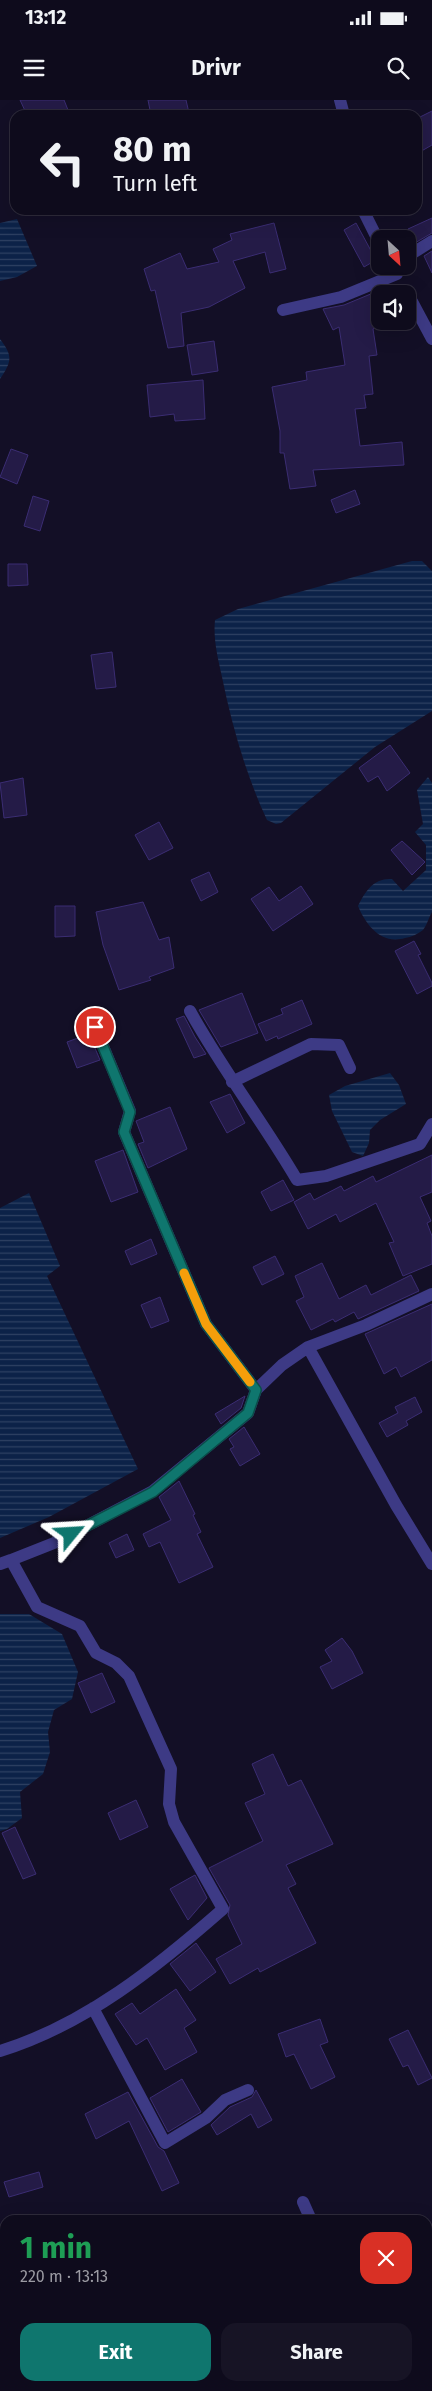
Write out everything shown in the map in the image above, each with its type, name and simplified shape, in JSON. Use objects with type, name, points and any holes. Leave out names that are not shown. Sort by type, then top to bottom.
[{"type":"street","points":[[366,215],[373,230]]},
{"type":"street","points":[[416,251],[432,241]]},
{"type":"street","points":[[283,310],[341,297],[386,275]]},
{"type":"street","points":[[416,310],[432,339]]},
{"type":"street","points":[[190,1010],[232,1082],[270,1133],[297,1180],[326,1176],[420,1144],[432,1124]]},
{"type":"street","points":[[95,1027],[130,1112],[124,1132],[206,1324],[256,1390]]},
{"type":"street","points":[[232,1082],[312,1044],[339,1045],[350,1068]]},
{"type":"street","points":[[0,2052],[28,2043],[93,2008],[144,1974],[223,1908],[174,1822],[169,1804],[171,1768],[129,1676],[116,1663],[96,1653],[80,1626],[37,1607],[6,1562],[54,1543],[153,1492],[248,1413],[256,1390],[282,1365],[308,1348],[366,1325],[432,1294]]},
{"type":"street","points":[[308,1348],[396,1505],[432,1564]]},
{"type":"street","points":[[93,2008],[165,2143],[206,2118],[225,2100],[248,2090]]},
{"type":"street","points":[[303,2202],[309,2215]]},
{"type":"water","points":[[17,219],[37,266],[17,277],[0,281],[0,223]]},
{"type":"water","points":[[0,339],[9,354],[9,363],[0,379]]},
{"type":"water","points":[[412,561],[422,561],[432,571],[432,711],[375,747],[281,823],[276,824],[267,820],[246,768],[230,714],[216,649],[215,620],[238,609]]},
{"type":"water","points":[[428,777],[432,783],[432,912],[423,930],[419,933],[405,938],[389,939],[376,932],[370,926],[358,906],[364,895],[375,883],[392,879],[403,891],[426,870],[426,845],[415,832],[423,824],[417,790]]},
{"type":"water","points":[[390,1073],[399,1085],[406,1104],[380,1120],[370,1130],[369,1143],[363,1156],[352,1152],[332,1111],[329,1095],[345,1086]]},
{"type":"water","points":[[29,1193],[60,1266],[47,1276],[138,1469],[49,1517],[0,1538],[0,1208]]},
{"type":"water","points":[[0,1614],[29,1614],[62,1634],[78,1672],[72,1699],[54,1710],[48,1732],[50,1752],[43,1774],[20,1792],[22,1818],[7,1829],[0,1831]]},
{"type":"building","points":[[20,100],[64,100],[68,110],[25,110]]},
{"type":"building","points":[[148,100],[186,100],[188,110],[150,110]]},
{"type":"building","points":[[432,111],[432,145],[422,151],[422,116]]},
{"type":"building","points":[[432,218],[432,233],[416,242],[416,230],[408,229]]},
{"type":"building","points":[[274,223],[286,269],[270,273],[265,252],[233,261],[245,288],[209,307],[181,313],[184,346],[168,348],[155,290],[151,291],[144,269],[180,253],[187,269],[219,262],[213,249],[232,240],[230,234]]},
{"type":"building","points":[[356,223],[371,251],[371,263],[364,267],[344,230]]},
{"type":"building","points":[[432,251],[432,273],[424,256]]},
{"type":"building","points":[[371,294],[371,330],[373,330],[377,355],[369,356],[373,394],[364,395],[366,408],[355,409],[360,446],[402,442],[404,465],[313,470],[316,486],[290,489],[284,453],[280,453],[280,431],[272,387],[307,380],[306,372],[345,365],[339,327],[333,330],[323,309],[344,305]]},
{"type":"building","points":[[214,341],[218,371],[192,375],[187,345]]},
{"type":"building","points":[[203,380],[205,419],[175,421],[174,414],[150,417],[147,385]]},
{"type":"building","points":[[11,449],[28,455],[17,484],[0,477]]},
{"type":"building","points":[[355,490],[360,504],[336,513],[331,500]]},
{"type":"building","points":[[33,496],[49,501],[40,531],[24,526]]},
{"type":"building","points":[[8,564],[27,564],[28,585],[8,586]]},
{"type":"building","points":[[112,652],[116,687],[96,689],[91,655]]},
{"type":"building","points":[[390,745],[410,773],[387,791],[378,776],[368,782],[359,768]]},
{"type":"building","points":[[23,778],[27,815],[4,818],[0,783]]},
{"type":"building","points":[[159,822],[173,848],[149,860],[135,835]]},
{"type":"building","points":[[402,841],[425,862],[412,875],[391,850]]},
{"type":"building","points":[[209,872],[218,892],[201,901],[191,880]]},
{"type":"building","points":[[301,886],[313,904],[273,931],[251,899],[269,887],[279,901]]},
{"type":"building","points":[[143,902],[159,940],[169,937],[174,968],[149,977],[151,980],[119,990],[103,945],[96,912]]},
{"type":"building","points":[[55,906],[75,906],[75,936],[55,937]]},
{"type":"building","points":[[414,941],[421,954],[418,955],[432,983],[432,986],[417,994],[395,951]]},
{"type":"building","points":[[242,993],[258,1033],[221,1047],[199,1010]]},
{"type":"building","points":[[302,1000],[312,1024],[278,1039],[277,1036],[266,1041],[258,1024],[283,1014],[281,1009]]},
{"type":"building","points":[[184,1016],[206,1054],[194,1058],[176,1019]]},
{"type":"building","points":[[89,1034],[100,1060],[77,1068],[67,1042]]},
{"type":"building","points":[[230,1094],[245,1123],[227,1133],[210,1102]]},
{"type":"building","points":[[170,1107],[187,1149],[148,1168],[138,1144],[144,1142],[136,1121]]},
{"type":"building","points":[[123,1150],[138,1192],[111,1202],[95,1161]]},
{"type":"building","points":[[432,1155],[432,1192],[420,1197],[431,1221],[427,1223],[432,1236],[432,1264],[403,1276],[389,1243],[394,1242],[376,1203],[340,1222],[336,1214],[308,1229],[294,1202],[310,1193],[314,1200],[341,1186],[344,1191],[373,1176],[376,1182]]},
{"type":"building","points":[[283,1180],[294,1200],[271,1211],[261,1192]]},
{"type":"building","points":[[151,1239],[157,1254],[131,1265],[125,1251]]},
{"type":"building","points":[[275,1256],[284,1274],[262,1285],[253,1267]]},
{"type":"building","points":[[322,1263],[339,1299],[366,1285],[371,1295],[411,1275],[419,1291],[358,1319],[354,1312],[335,1322],[333,1319],[311,1330],[296,1301],[304,1297],[295,1276]]},
{"type":"building","points":[[160,1297],[169,1321],[151,1328],[141,1305]]},
{"type":"building","points":[[432,1304],[432,1360],[401,1377],[396,1367],[384,1374],[365,1334]]},
{"type":"building","points":[[245,1396],[241,1408],[221,1424],[215,1414]]},
{"type":"building","points":[[415,1397],[422,1412],[406,1421],[408,1425],[387,1437],[379,1423],[398,1413],[395,1407]]},
{"type":"building","points":[[244,1427],[260,1454],[240,1466],[230,1449],[234,1447],[229,1439]]},
{"type":"building","points":[[179,1481],[195,1514],[193,1515],[201,1532],[197,1534],[213,1567],[179,1583],[160,1542],[149,1547],[143,1534],[171,1520],[159,1497]]},
{"type":"building","points":[[127,1534],[134,1550],[116,1558],[109,1543]]},
{"type":"building","points":[[342,1638],[352,1651],[363,1673],[332,1689],[320,1667],[332,1661],[325,1650]]},
{"type":"building","points":[[102,1673],[115,1702],[91,1713],[78,1683]]},
{"type":"building","points":[[273,1754],[288,1786],[301,1780],[333,1844],[286,1865],[296,1884],[288,1888],[316,1943],[260,1972],[258,1968],[230,1984],[216,1959],[242,1944],[228,1915],[230,1905],[209,1868],[263,1841],[245,1803],[265,1794],[252,1764]]},
{"type":"building","points":[[136,1800],[148,1827],[120,1840],[108,1813]]},
{"type":"building","points":[[15,1827],[36,1874],[23,1879],[2,1833]]},
{"type":"building","points":[[195,1875],[207,1898],[188,1920],[170,1889]]},
{"type":"building","points":[[196,1943],[216,1972],[190,1991],[170,1964]]},
{"type":"building","points":[[176,1989],[196,2020],[184,2028],[197,2052],[165,2070],[147,2038],[136,2045],[115,2014],[132,2003],[140,2014]]},
{"type":"building","points":[[320,2019],[328,2042],[320,2045],[335,2077],[311,2089],[294,2054],[286,2057],[278,2034]]},
{"type":"building","points":[[408,2030],[432,2078],[418,2085],[408,2065],[403,2067],[389,2039]]},
{"type":"building","points":[[182,2079],[201,2112],[168,2132],[150,2098]]},
{"type":"building","points":[[256,2090],[272,2120],[258,2128],[251,2114],[217,2135],[211,2125],[230,2107],[252,2097]]},
{"type":"building","points":[[128,2092],[158,2147],[164,2151],[179,2183],[162,2191],[129,2121],[96,2139],[85,2114]]},
{"type":"building","points":[[39,2172],[43,2187],[9,2197],[4,2182]]},
{"type":"slow traffic","points":[[184,1273],[206,1324],[250,1382]]},
{"type":"route","points":[[71,1534],[153,1492],[248,1413],[256,1390],[206,1324],[124,1132],[130,1112],[95,1027]]}]
